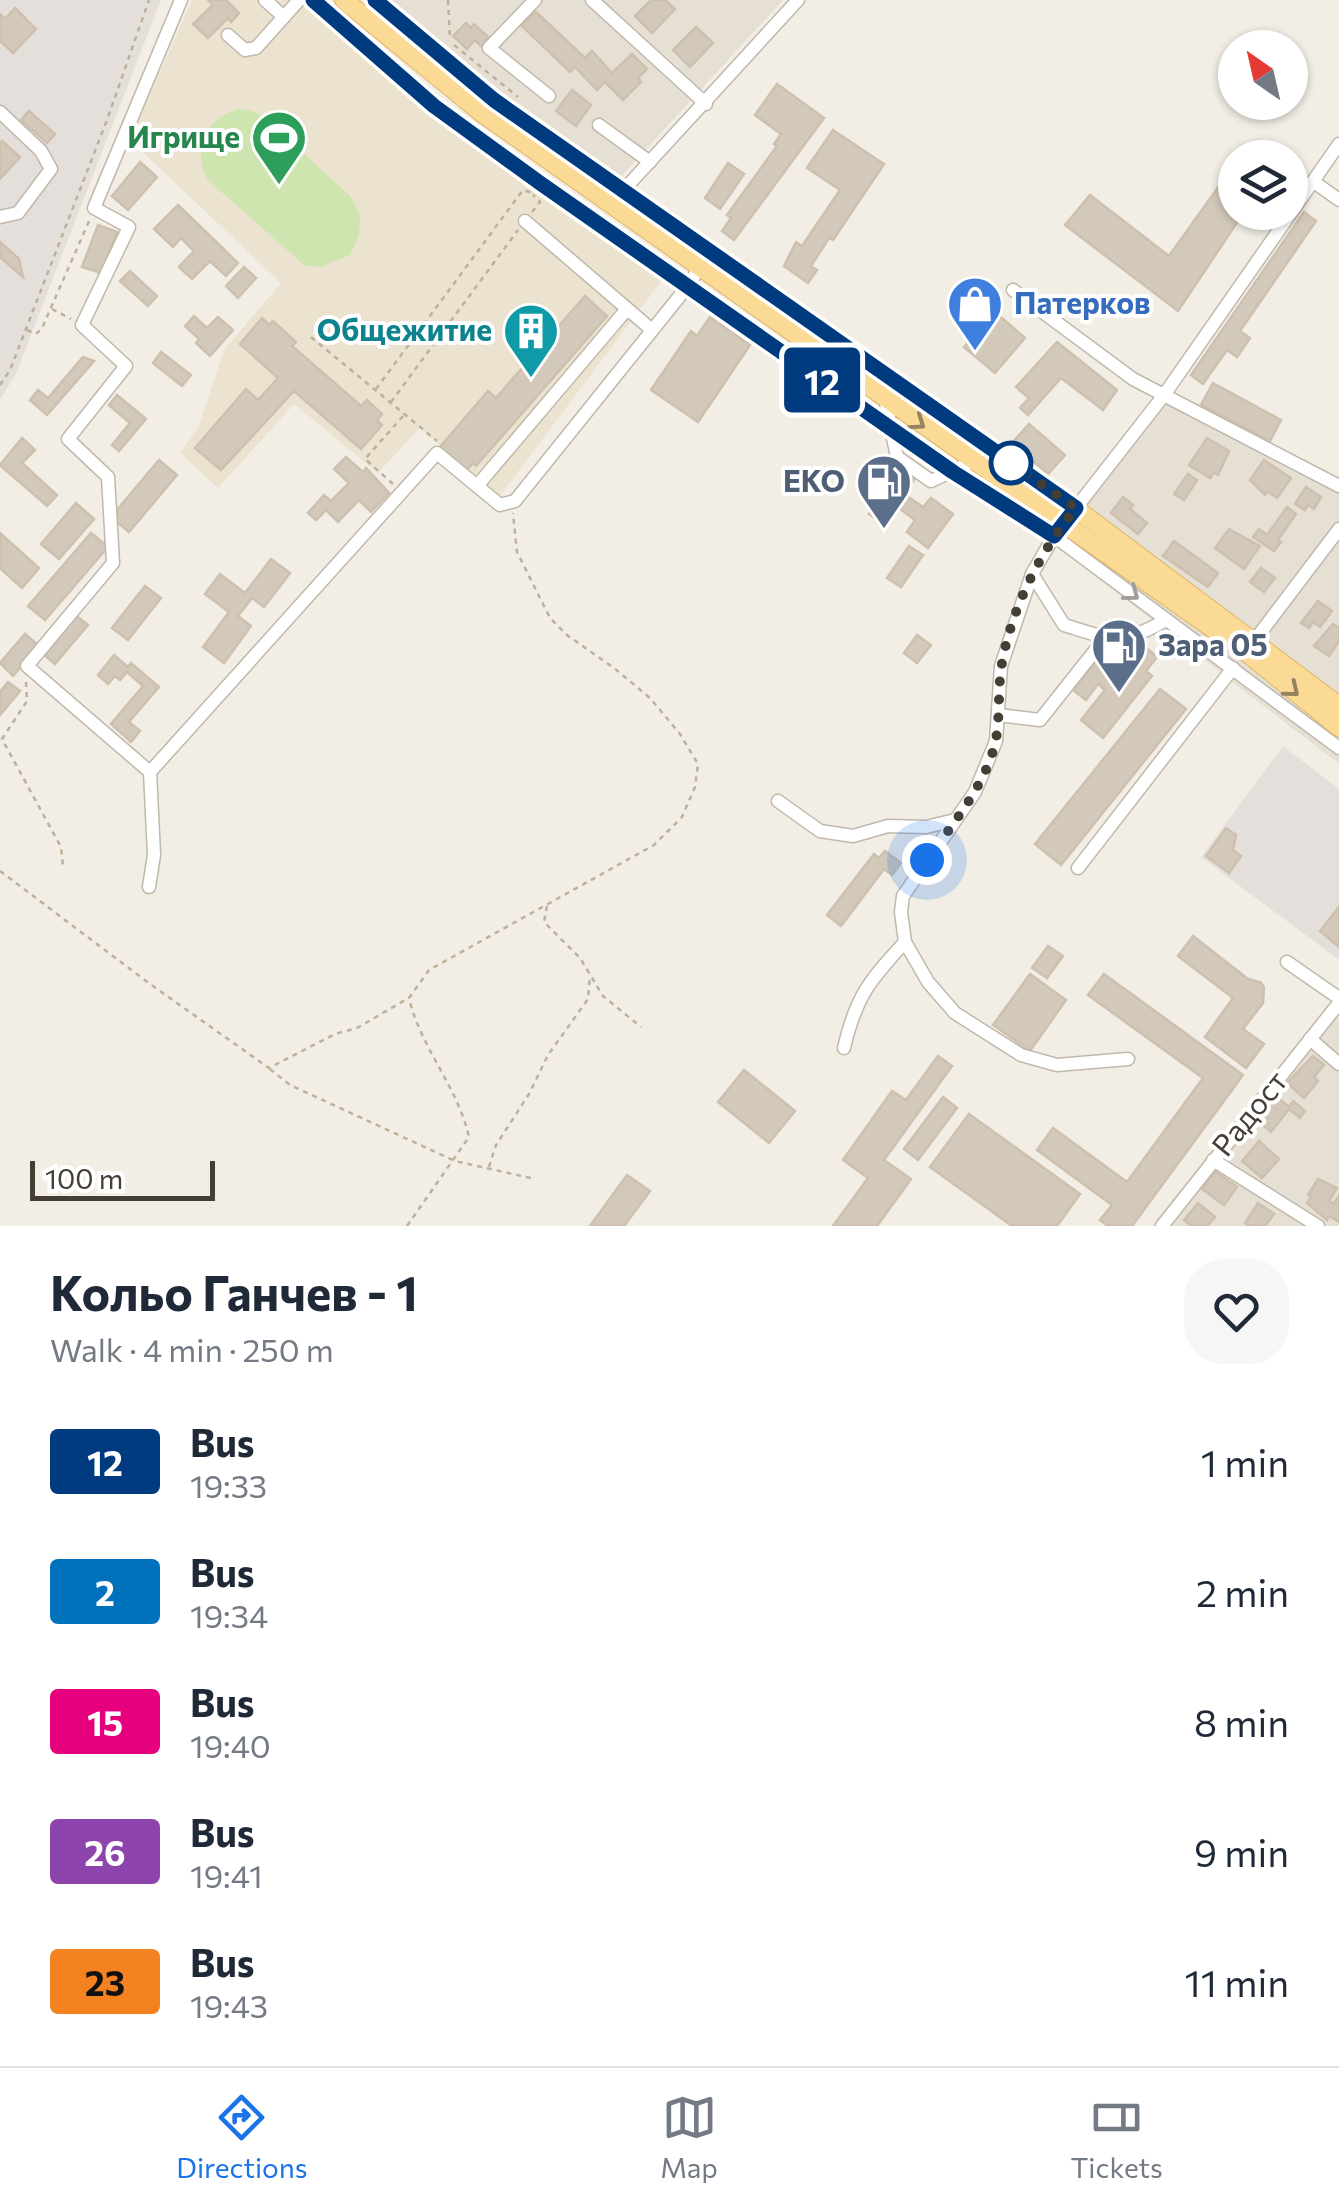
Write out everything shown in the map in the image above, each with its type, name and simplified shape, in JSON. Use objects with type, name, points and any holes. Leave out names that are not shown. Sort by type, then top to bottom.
[{"type":"main road","points":[[344,0],[482,113],[618,196],[1076,508],[1339,706]]},
{"type":"main road","points":[[375,0],[700,266],[974,461],[1058,530],[1246,652],[1339,727]]},
{"type":"street","points":[[150,772],[27,666],[113,564],[108,477],[68,439],[126,366],[82,325],[129,228],[94,208],[181,0]]},
{"type":"street","points":[[265,0],[284,17]]},
{"type":"street","points":[[228,35],[245,50],[256,48],[299,0]]},
{"type":"street","points":[[313,0],[434,106],[953,472],[1058,530],[1166,620],[1339,748]]},
{"type":"street","points":[[535,0],[489,48],[549,96]]},
{"type":"street","points":[[592,0],[706,104]]},
{"type":"street","points":[[618,196],[798,0]]},
{"type":"street","points":[[0,112],[41,151],[51,169],[18,212],[0,217]]},
{"type":"street","points":[[599,125],[650,162]]},
{"type":"street","points":[[1128,1059],[1057,1065],[1020,1054],[955,1013],[928,982],[906,942],[901,912],[903,896],[975,792],[996,741],[1002,666],[1032,574],[1058,530],[1164,395],[1339,144]]},
{"type":"street","points":[[1314,182],[1339,200]]},
{"type":"street","points":[[526,221],[652,330]]},
{"type":"street","points":[[149,887],[154,855],[150,772],[437,452],[500,505],[515,501],[700,266]]},
{"type":"street","points":[[1013,290],[1133,379],[1339,486]]},
{"type":"street","points":[[477,486],[627,309]]},
{"type":"street","points":[[885,399],[897,457],[931,481],[974,461]]},
{"type":"street","points":[[1255,640],[1339,529]]},
{"type":"street","points":[[1032,574],[1064,625],[1105,638],[1132,639],[1166,620]]},
{"type":"street","points":[[998,715],[1040,720],[1105,638]]},
{"type":"street","points":[[1078,868],[1233,668]]},
{"type":"street","points":[[778,801],[820,831],[854,836],[888,826],[926,827],[955,820]]},
{"type":"street","points":[[844,1048],[867,982],[906,942]]},
{"type":"street","points":[[1287,962],[1339,1001]]},
{"type":"street","name":"Радост","points":[[1162,1226],[1339,1001]]},
{"type":"street","points":[[1310,1039],[1339,1064]]},
{"type":"street","points":[[1213,1160],[1318,1226]]},
{"type":"path","points":[[0,386],[107,120],[149,0]]},
{"type":"path","points":[[376,389],[524,190],[540,202],[391,402]]},
{"type":"path","points":[[26,329],[36,334],[42,328],[94,208]]},
{"type":"path","points":[[51,308],[82,325]]},
{"type":"path","points":[[311,337],[438,442],[437,452]]},
{"type":"path","points":[[402,492],[365,459],[406,413]]},
{"type":"path","points":[[269,1068],[335,1034],[357,1028],[409,998],[429,970],[654,844],[682,818],[695,787],[698,764],[680,734],[650,698],[550,618],[517,552],[512,519],[515,501]]},
{"type":"path","points":[[27,666],[27,701],[2,739],[61,846],[63,866]]},
{"type":"path","points":[[0,870],[290,1086],[454,1161],[536,1179]]},
{"type":"path","points":[[548,905],[544,922],[580,958],[603,996],[641,1027]]},
{"type":"path","points":[[488,1168],[496,1145],[529,1094],[548,1054],[588,999],[590,975]]},
{"type":"path","points":[[407,1226],[469,1137],[463,1110],[420,1036],[409,998]]},
{"type":"shaded area","points":[[0,0],[161,0],[15,376],[0,399]]},
{"type":"shaded area","points":[[192,0],[299,0],[421,106],[662,280],[499,497],[420,428],[378,473],[294,404],[218,488],[180,453],[199,426],[224,350],[281,283],[130,140]]},
{"type":"shaded area","points":[[382,0],[783,0],[618,180],[521,114]]},
{"type":"shaded area","points":[[1157,396],[1282,461],[1339,477],[1339,764],[1050,541]]},
{"type":"shaded area","points":[[1283,746],[1339,789],[1339,960],[1201,857]]},
{"type":"shaded area","points":[[1339,991],[1339,1226],[1152,1226],[1208,1155]]},
{"type":"green space","name":"Игрище","points":[[238,109],[265,118],[349,195],[358,210],[360,224],[350,255],[320,267],[304,265],[208,180],[201,157],[204,137],[217,120]]},
{"type":"building","points":[[208,0],[226,0],[239,13],[231,22],[228,18],[208,38],[193,24],[213,5]]},
{"type":"building","points":[[651,0],[665,0],[675,9],[652,33],[635,16]]},
{"type":"building","points":[[15,8],[36,29],[13,53],[0,41],[0,14],[5,19]]},
{"type":"building","points":[[536,12],[585,58],[592,51],[612,73],[632,54],[647,69],[638,78],[641,82],[623,100],[605,82],[597,90],[575,67],[570,72],[521,25]]},
{"type":"building","points":[[466,23],[471,28],[474,24],[488,37],[481,46],[475,40],[467,49],[453,36]]},
{"type":"building","points":[[696,27],[713,43],[690,67],[673,50]]},
{"type":"building","points":[[777,84],[824,118],[734,240],[722,231],[731,218],[727,215],[777,146],[774,144],[781,134],[755,115]]},
{"type":"building","points":[[572,90],[591,105],[576,126],[556,111]]},
{"type":"building","points":[[29,111],[55,134],[47,143],[21,120]]},
{"type":"building","points":[[833,130],[884,164],[811,266],[817,270],[808,283],[784,266],[796,242],[802,246],[840,190],[807,168]]},
{"type":"building","points":[[0,143],[20,157],[0,179]]},
{"type":"building","points":[[140,162],[157,177],[128,210],[112,196]]},
{"type":"building","points":[[728,163],[744,174],[720,209],[705,198]]},
{"type":"building","points":[[1218,187],[1218,230],[1232,230],[1178,311],[1065,225],[1090,195],[1169,256]]},
{"type":"building","points":[[178,205],[238,263],[226,276],[210,261],[192,279],[179,267],[194,251],[181,238],[173,247],[154,229]]},
{"type":"building","points":[[1308,215],[1316,221],[1240,331],[1250,338],[1237,357],[1227,350],[1203,384],[1191,375],[1292,230],[1308,230]]},
{"type":"building","points":[[98,225],[117,232],[101,273],[82,267]]},
{"type":"building","points":[[0,242],[19,259],[23,277],[0,257]]},
{"type":"building","points":[[244,267],[256,278],[238,298],[226,286]]},
{"type":"building","points":[[130,271],[157,296],[148,306],[120,281]]},
{"type":"building","name":"Общежитие","points":[[585,296],[607,316],[476,466],[473,463],[466,471],[439,448],[488,391],[496,398]]},
{"type":"building","points":[[995,312],[1025,338],[995,373],[964,347]]},
{"type":"building","points":[[194,316],[207,328],[218,317],[233,330],[210,356],[185,326]]},
{"type":"building","points":[[710,317],[750,345],[698,422],[651,390],[691,331],[697,336]]},
{"type":"building","points":[[262,318],[269,325],[273,321],[296,342],[292,346],[361,406],[367,400],[382,414],[377,420],[382,425],[361,449],[294,391],[221,470],[195,448],[246,389],[258,400],[278,378],[240,344]]},
{"type":"building","points":[[1057,342],[1117,390],[1103,410],[1061,378],[1028,415],[1020,408],[1029,398],[1016,387]]},
{"type":"building","points":[[161,352],[191,375],[182,386],[153,363]]},
{"type":"building","points":[[83,357],[94,361],[47,415],[30,400],[38,390],[48,398]]},
{"type":"building","points":[[1213,383],[1281,420],[1270,441],[1201,405]]},
{"type":"building","points":[[117,395],[146,419],[119,451],[112,445],[130,423],[109,405]]},
{"type":"building","points":[[1029,424],[1065,455],[1048,474],[1012,443]]},
{"type":"building","points":[[22,438],[35,450],[22,463],[57,495],[47,506],[0,465]]},
{"type":"building","points":[[1207,438],[1229,451],[1218,475],[1214,472],[1210,478],[1189,465]]},
{"type":"building","points":[[346,457],[363,472],[366,468],[389,493],[371,512],[359,500],[338,522],[326,510],[316,520],[308,513],[324,495],[331,501],[349,483],[334,469]]},
{"type":"building","points":[[159,460],[177,475],[129,532],[111,517]]},
{"type":"building","points":[[1264,460],[1291,478],[1277,498],[1267,491],[1265,495],[1250,480]]},
{"type":"building","points":[[903,468],[916,477],[904,494],[923,507],[931,498],[953,514],[928,548],[907,532],[915,520],[896,506],[883,524],[869,514]]},
{"type":"building","points":[[1188,474],[1197,480],[1184,500],[1174,494]]},
{"type":"building","points":[[1306,487],[1321,497],[1314,509],[1308,505],[1305,510],[1295,504]]},
{"type":"building","points":[[1123,497],[1147,523],[1138,534],[1111,513]]},
{"type":"building","points":[[76,503],[94,519],[59,559],[41,544]]},
{"type":"building","points":[[1287,507],[1296,514],[1274,551],[1253,537],[1259,529],[1267,535]]},
{"type":"building","points":[[1229,529],[1260,546],[1244,569],[1215,548]]},
{"type":"building","points":[[0,533],[39,568],[22,588],[0,568]]},
{"type":"building","points":[[91,533],[108,547],[45,620],[28,606]]},
{"type":"building","points":[[1174,541],[1218,573],[1208,587],[1163,556]]},
{"type":"building","points":[[909,546],[923,555],[901,587],[887,578]]},
{"type":"building","points":[[271,559],[290,573],[264,607],[252,598],[238,616],[251,626],[224,663],[203,647],[229,612],[205,594],[220,574],[245,593]]},
{"type":"building","points":[[1261,568],[1275,578],[1264,592],[1250,582]]},
{"type":"building","points":[[145,586],[161,598],[128,640],[112,628]]},
{"type":"building","points":[[1318,601],[1332,611],[1320,627],[1313,622],[1309,628],[1301,623]]},
{"type":"building","points":[[75,615],[88,625],[55,664],[42,653]]},
{"type":"building","points":[[1333,624],[1339,628],[1339,641],[1329,656],[1314,646]]},
{"type":"building","points":[[25,634],[39,646],[13,676],[0,663]]},
{"type":"building","points":[[917,635],[931,645],[917,663],[904,653]]},
{"type":"building","name":"Зара 05","points":[[1143,645],[1157,657],[1146,671],[1152,676],[1103,738],[1081,720],[1105,690],[1098,684],[1086,700],[1073,690],[1107,646],[1119,656],[1107,672],[1116,679]]},
{"type":"building","points":[[114,655],[128,667],[131,663],[159,687],[129,722],[140,731],[131,742],[111,724],[143,686],[127,672],[120,680],[115,676],[108,684],[98,675]]},
{"type":"building","points":[[8,682],[20,691],[0,715],[0,692]]},
{"type":"building","points":[[1160,689],[1186,709],[1061,865],[1035,844]]},
{"type":"building","points":[[1226,828],[1236,835],[1233,850],[1241,856],[1229,873],[1206,856]]},
{"type":"building","points":[[885,851],[901,863],[892,875],[884,869],[841,926],[827,915],[874,854],[879,858]]},
{"type":"building","points":[[1339,907],[1339,947],[1320,931]]},
{"type":"building","points":[[1193,936],[1264,987],[1263,1003],[1243,1029],[1264,1044],[1246,1068],[1205,1037],[1233,998],[1178,956]]},
{"type":"building","points":[[1048,946],[1063,956],[1047,978],[1032,968]]},
{"type":"building","points":[[1030,974],[1066,1000],[1030,1051],[993,1025]]},
{"type":"building","points":[[1104,974],[1243,1075],[1132,1226],[1108,1226],[1100,1220],[1112,1205],[1037,1150],[1053,1128],[1127,1182],[1203,1078],[1088,995]]},
{"type":"building","points":[[938,1056],[952,1066],[884,1160],[911,1179],[877,1226],[833,1226],[868,1178],[843,1160],[892,1091],[906,1100]]},
{"type":"building","points":[[1313,1056],[1324,1065],[1314,1077],[1318,1081],[1304,1098],[1287,1083]]},
{"type":"building","points":[[744,1070],[795,1111],[769,1143],[718,1102]]},
{"type":"building","points":[[943,1097],[957,1108],[918,1160],[904,1149]]},
{"type":"building","points":[[1277,1097],[1289,1107],[1293,1101],[1305,1111],[1300,1118],[1289,1109],[1271,1132],[1258,1121]]},
{"type":"building","points":[[969,1114],[1080,1194],[1057,1226],[1012,1226],[930,1167]]},
{"type":"building","points":[[1259,1141],[1279,1159],[1262,1178],[1242,1161]]},
{"type":"building","points":[[1215,1171],[1237,1187],[1224,1205],[1202,1189]]},
{"type":"building","points":[[627,1175],[650,1191],[624,1226],[590,1226]]},
{"type":"building","points":[[1318,1179],[1337,1188],[1329,1201],[1333,1204],[1339,1196],[1339,1222],[1329,1216],[1327,1220],[1307,1203]]},
{"type":"building","points":[[1198,1203],[1215,1217],[1207,1226],[1191,1226],[1184,1220]]},
{"type":"building","points":[[1258,1203],[1274,1214],[1265,1226],[1250,1226],[1245,1223]]},
{"type":"bus line","name":"12","points":[[313,0],[434,106],[953,472],[1054,536],[1076,508],[494,100],[375,0]]},
{"type":"place","name":"Игрище","points":[[279,187]]},
{"type":"place","name":"Патерков","points":[[975,353]]},
{"type":"place","name":"Общежитие","points":[[531,380]]},
{"type":"place","name":"EKO","points":[[884,531]]},
{"type":"place","name":"Зара 05","points":[[1119,695]]},
{"type":"route","points":[[927,860],[975,792],[996,741],[1002,666],[1032,574],[1076,508],[1011,463]]}]
